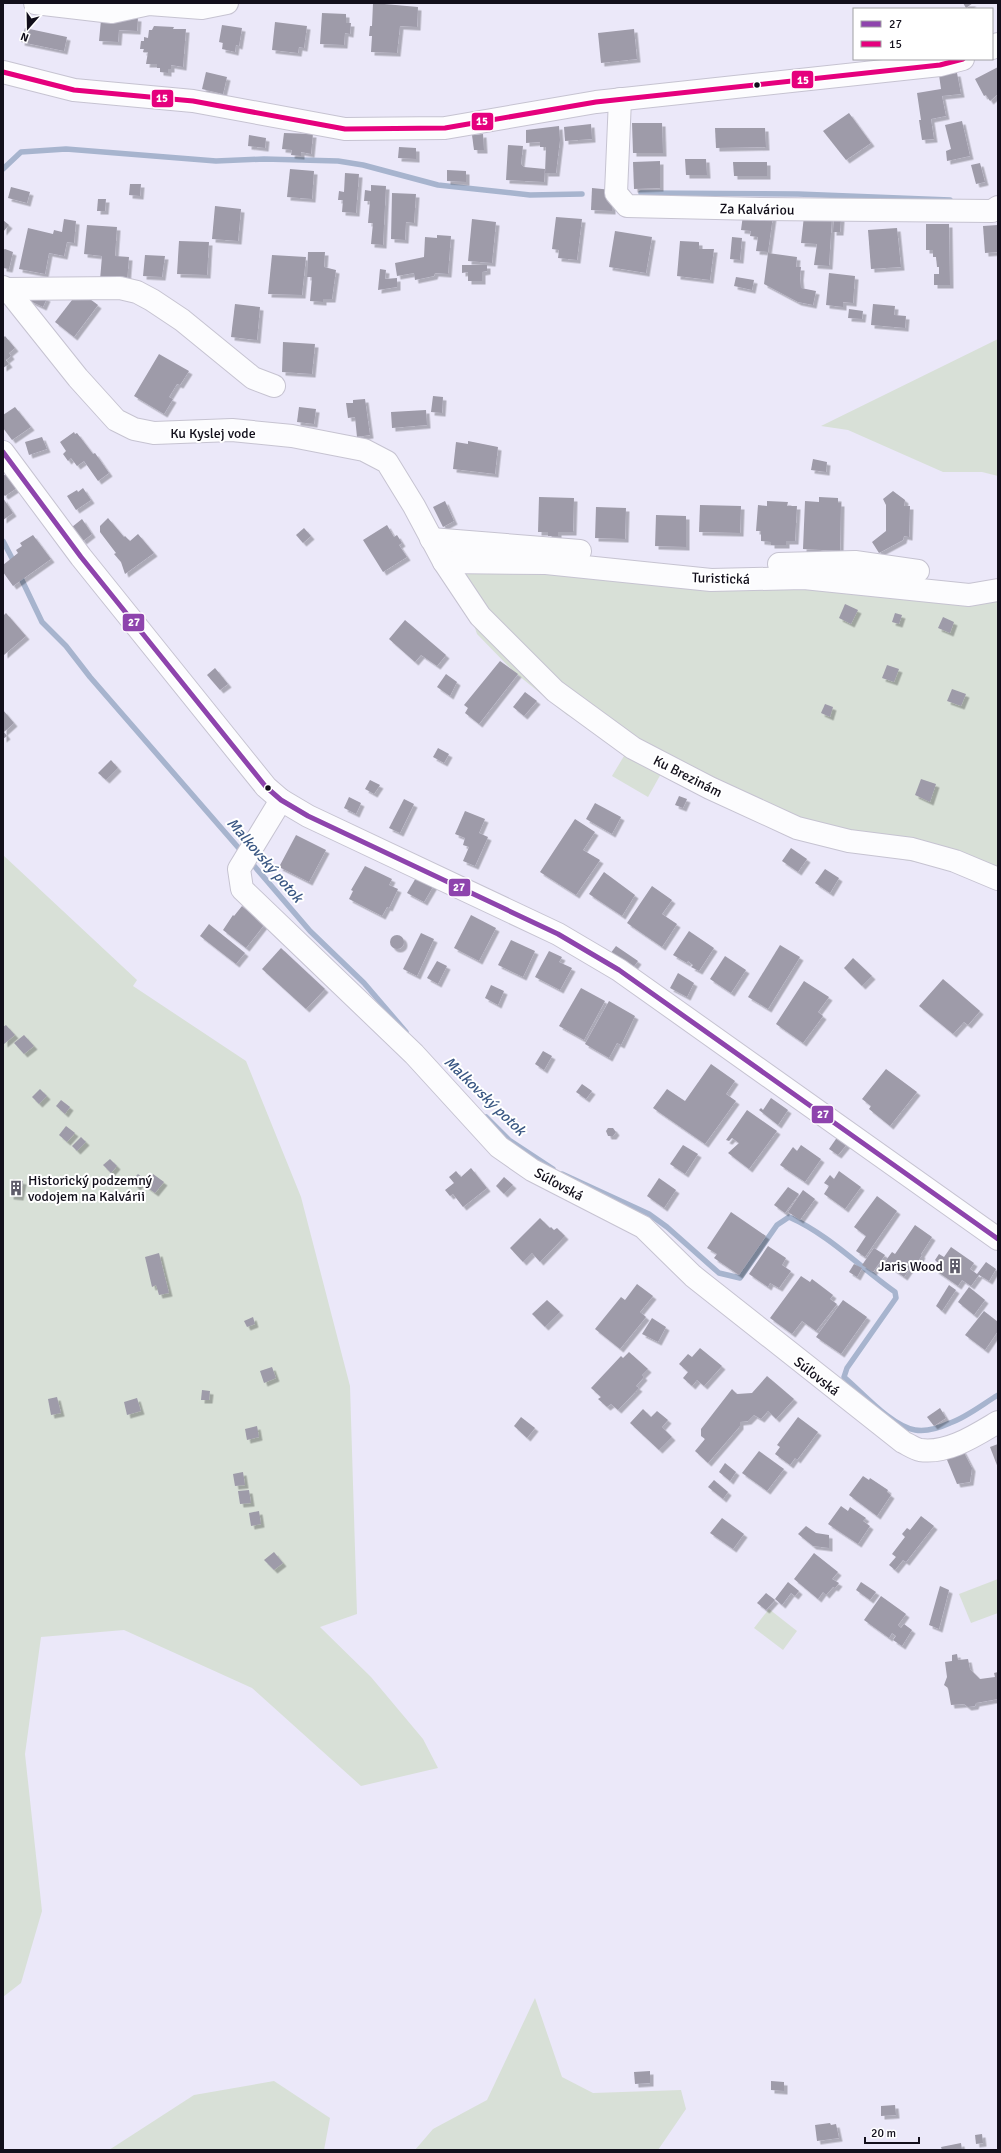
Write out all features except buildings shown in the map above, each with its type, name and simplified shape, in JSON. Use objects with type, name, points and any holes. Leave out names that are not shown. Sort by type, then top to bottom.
[{"type":"street","points":[[35,3],[112,12],[149,4],[202,8],[227,3]]},
{"type":"street","points":[[3,72],[74,90],[193,101],[345,129],[445,128],[620,99],[940,65],[959,60]]},
{"type":"street","name":"Za Kalváriou","points":[[620,99],[616,193],[627,206],[752,209],[992,211],[998,207]]},
{"type":"street","name":"Ku Kyslej vode","points":[[5,288],[120,288],[137,292],[182,320],[253,378],[274,386]]},
{"type":"street","name":"Ku Kyslej vode","points":[[5,288],[78,378],[116,420],[134,429],[154,432],[232,430],[292,436],[364,450],[387,462],[414,506],[444,562]]},
{"type":"street","points":[[3,452],[73,547],[190,694],[266,787],[281,800],[308,816],[558,934],[619,970],[998,1239]]},
{"type":"street","name":"Turistická","points":[[432,539],[548,547],[693,566],[855,562],[918,571]]},
{"type":"street","name":"Turistická","points":[[444,562],[546,563],[711,580],[804,578],[969,595],[998,590]]},
{"type":"street","name":"Ku Brezinám","points":[[444,562],[480,616],[555,691],[633,748],[710,788],[797,828],[849,841],[912,849],[955,861],[998,879]]},
{"type":"street","name":"Súľovská","points":[[281,800],[239,869],[242,890],[414,1054],[499,1147],[539,1174],[643,1227],[693,1276],[903,1442],[920,1450],[938,1450],[967,1440],[998,1422]]},
{"type":"shaded area","points":[[998,339],[998,476],[982,472],[943,472],[848,430],[821,426]]},
{"type":"shaded area","points":[[455,568],[910,587],[998,585],[998,878],[847,849],[635,751],[567,715],[513,671],[477,634]]},
{"type":"shaded area","points":[[627,751],[662,772],[648,797],[612,776]]},
{"type":"shaded area","points":[[3,855],[137,980],[133,986],[246,1061],[301,1197],[350,1386],[357,1614],[320,1627],[371,1677],[423,1739],[438,1768],[361,1786],[252,1688],[124,1630],[41,1637],[25,1754],[42,1911],[21,1983],[3,1997]]},
{"type":"shaded area","points":[[998,1579],[998,1613],[971,1623],[959,1594]]},
{"type":"shaded area","points":[[769,1609],[797,1631],[783,1650],[754,1628]]},
{"type":"shaded area","points":[[535,1998],[562,2077],[593,2093],[681,2090],[686,2109],[658,2150],[415,2150],[433,2129],[487,2100]]},
{"type":"shaded area","points":[[274,2081],[330,2118],[324,2150],[109,2150],[194,2095]]},
{"type":"waterway","points":[[3,169],[21,152],[66,149],[216,161],[264,159],[338,161],[363,165],[438,185],[530,195],[582,194]]},
{"type":"waterway","points":[[641,193],[798,194],[950,200]]},
{"type":"waterway","name":"Malkovský potok","points":[[3,541],[15,564]]},
{"type":"waterway","name":"Malkovský potok","points":[[19,574],[42,622],[66,646],[90,677],[243,853]]},
{"type":"waterway","name":"Malkovský potok","points":[[250,861],[310,931],[364,983],[406,1032]]},
{"type":"waterway","name":"Malkovský potok","points":[[486,1117],[509,1140],[553,1169]]},
{"type":"waterway","name":"Malkovský potok","points":[[562,1174],[649,1214],[667,1227],[719,1273],[740,1278],[777,1225],[789,1217],[831,1242],[895,1292],[896,1298],[847,1368],[844,1377],[877,1408],[896,1422],[915,1430],[932,1429],[963,1417],[998,1395]]},
{"type":"transit line","name":"15","points":[[3,72],[74,90],[193,101],[345,129],[445,128],[596,102],[940,65],[959,60]]},
{"type":"transit line","name":"27","points":[[3,452],[81,557],[266,787],[281,800],[308,816],[558,934],[619,970],[998,1239]]},
{"type":"place","name":"Historický podzemný vodojem na Kalvárii","points":[[16,1188]]},
{"type":"place","name":"Jaris Wood","points":[[955,1266]]}]
